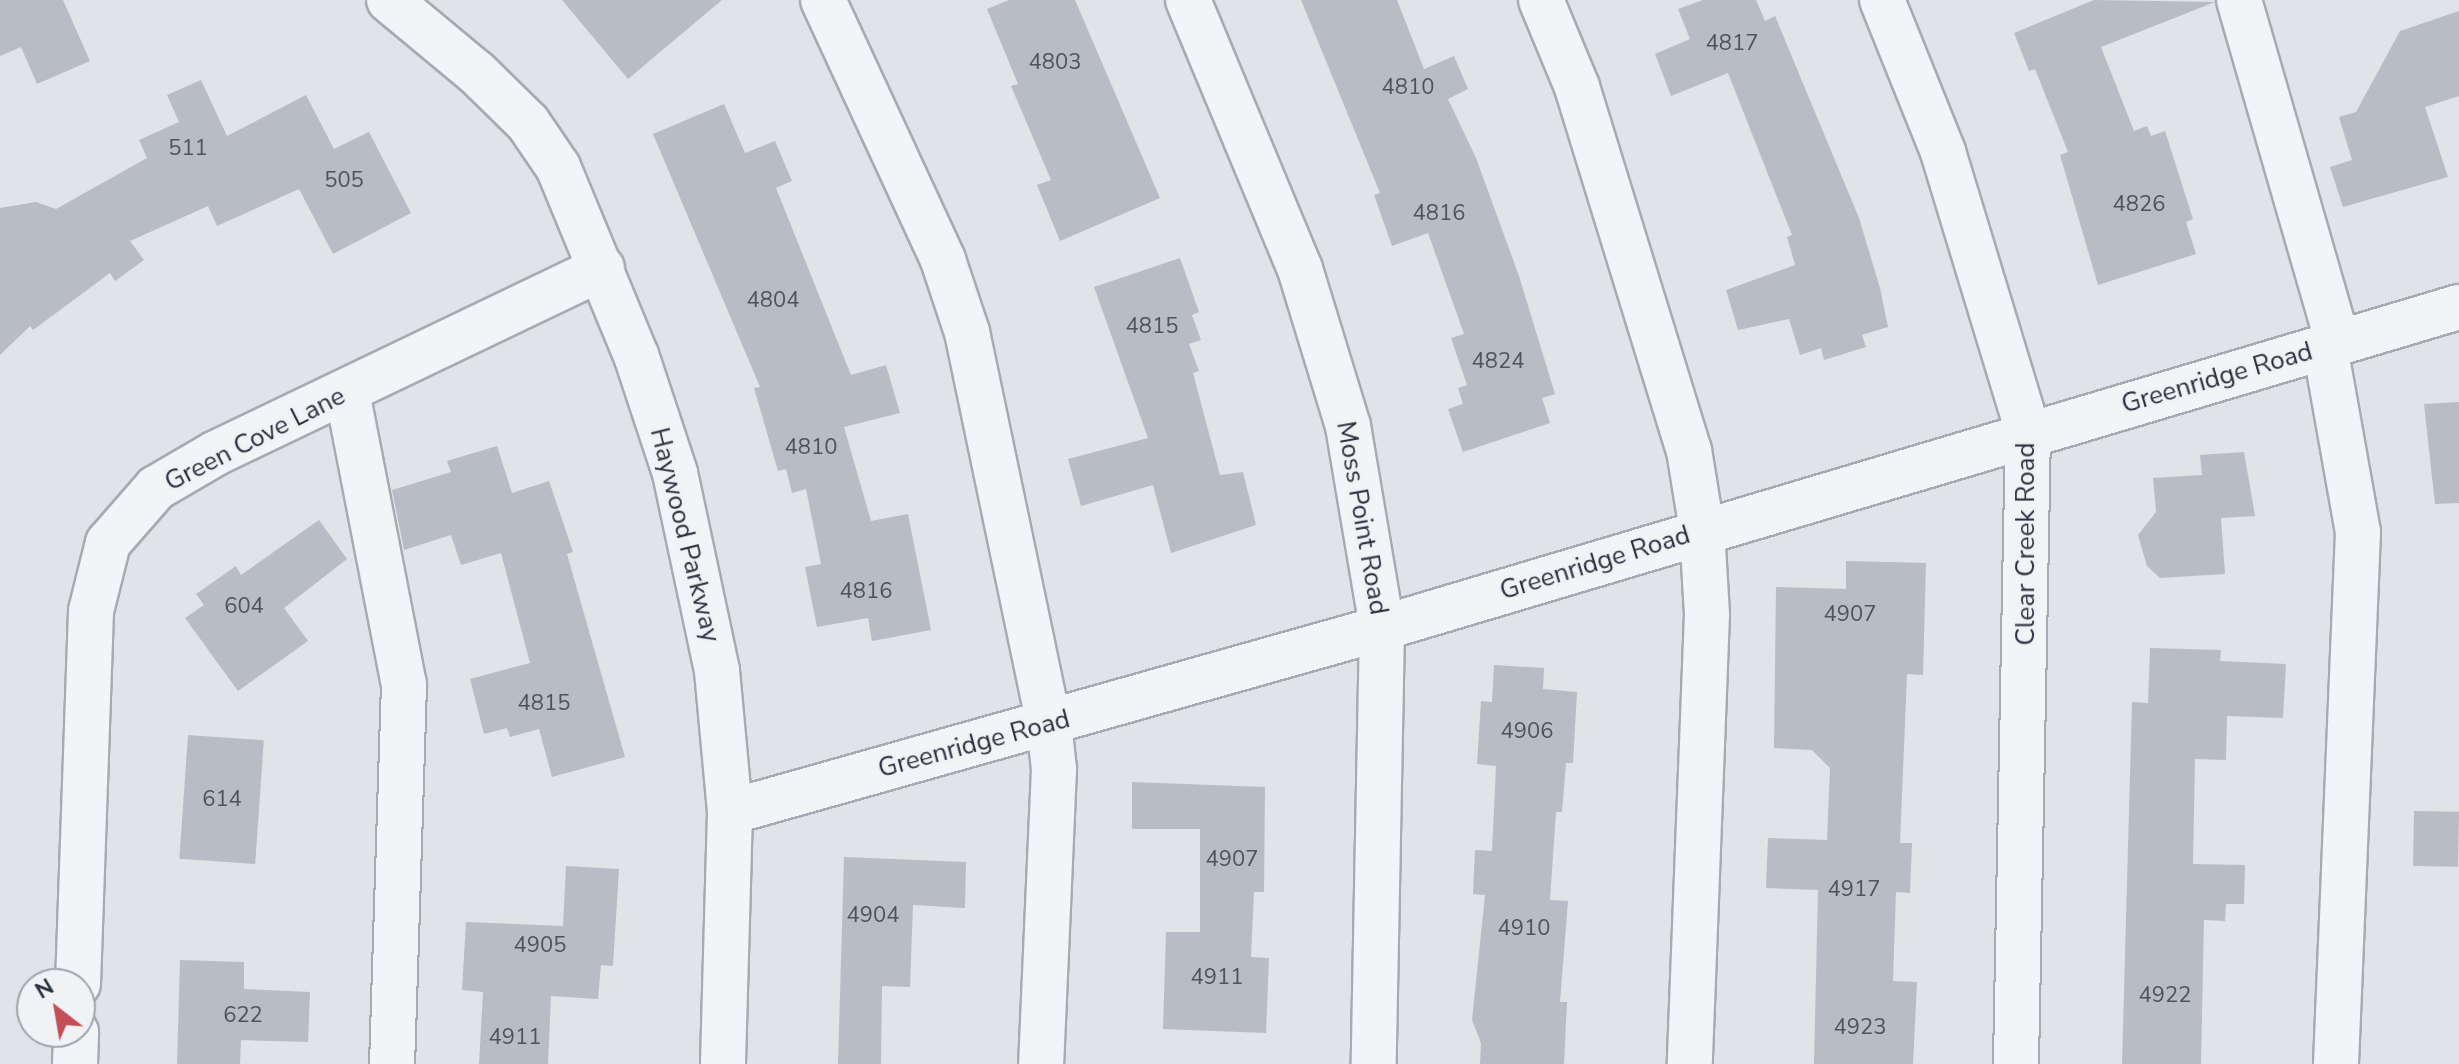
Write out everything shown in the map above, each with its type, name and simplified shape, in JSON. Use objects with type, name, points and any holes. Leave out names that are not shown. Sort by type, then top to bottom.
[{"type":"street","name":"Haywood Parkway","points":[[389,0],[528,123],[558,167],[602,268],[675,473],[717,671],[730,812],[723,1064]]},
{"type":"street","points":[[823,0],[943,260],[967,332],[1049,724],[1054,769],[1041,1064]]},
{"type":"street","name":"Moss Point Road","points":[[1188,0],[1304,283],[1348,426],[1382,628],[1374,1064]]},
{"type":"street","points":[[1541,0],[1577,87],[1685,435],[1702,530],[1707,614],[1690,1064]]},
{"type":"street","name":"Clear Creek Road","points":[[1882,0],[1943,152],[2028,432],[2016,1064]]},
{"type":"street","points":[[2239,0],[2331,345],[2358,532],[2336,1064]]},
{"type":"street","name":"Green Cove Lane","points":[[79,968],[91,611],[108,543],[156,488],[602,268]]},
{"type":"street","name":"Greenridge Road","points":[[730,812],[1382,628],[2028,432],[2459,307]]},
{"type":"street","points":[[347,392],[404,684],[392,1064]]},
{"type":"building","points":[[0,0],[63,0],[90,61],[37,84],[21,47],[0,56]]},
{"type":"building","points":[[562,0],[722,0],[628,79]]},
{"type":"building","points":[[1009,0],[1075,0],[1160,198],[1060,241],[1037,185],[1051,180],[1011,86],[1018,84],[987,9]]},
{"type":"building","points":[[1301,0],[1397,0],[1424,69],[1454,56],[1468,89],[1448,99],[1476,158],[1519,276],[1555,394],[1542,398],[1550,423],[1463,452],[1448,409],[1463,404],[1458,388],[1467,385],[1451,338],[1464,334],[1428,233],[1392,246],[1374,195],[1380,193]]},
{"type":"building","points":[[1703,0],[1756,0],[1765,21],[1775,16],[1859,218],[1880,288],[1888,327],[1862,335],[1866,347],[1824,360],[1821,348],[1800,355],[1789,319],[1738,330],[1726,290],[1795,265],[1787,237],[1792,235],[1728,73],[1671,96],[1655,54],[1690,39],[1678,9]]},
{"type":"building","points":[[2094,0],[2215,2],[2101,47],[2134,131],[2147,126],[2151,136],[2165,131],[2193,219],[2186,222],[2196,254],[2098,285],[2060,155],[2068,152],[2035,69],[2029,71],[2014,33]]},
{"type":"building","points":[[2459,11],[2459,96],[2425,107],[2448,177],[2343,207],[2330,167],[2352,160],[2339,117],[2356,112],[2400,31]]},
{"type":"building","points":[[201,80],[227,136],[306,95],[334,149],[369,132],[411,213],[333,254],[299,189],[217,226],[208,206],[130,241],[144,260],[115,281],[110,273],[33,330],[30,326],[0,355],[0,208],[36,202],[56,209],[147,158],[139,140],[179,122],[167,95]]},
{"type":"building","points":[[724,104],[745,153],[775,141],[792,181],[776,188],[851,375],[886,365],[900,413],[844,427],[871,521],[908,514],[931,630],[872,641],[868,618],[817,627],[805,567],[821,564],[806,489],[792,493],[786,469],[778,471],[754,388],[760,387],[653,134]]},
{"type":"building","points":[[1180,258],[1199,312],[1192,315],[1201,340],[1189,344],[1199,371],[1193,373],[1220,475],[1243,472],[1256,525],[1171,553],[1153,485],[1081,506],[1068,459],[1148,438],[1094,287]]},
{"type":"building","points":[[2459,402],[2459,503],[2435,504],[2424,404]]},
{"type":"building","points":[[497,446],[512,493],[549,481],[573,552],[567,554],[625,757],[552,777],[539,729],[510,737],[507,728],[484,734],[470,679],[530,663],[501,553],[461,565],[451,535],[404,550],[392,490],[451,472],[447,461]]},
{"type":"building","points":[[2244,452],[2255,516],[2221,518],[2225,574],[2160,578],[2147,566],[2138,535],[2156,512],[2153,478],[2202,475],[2200,455]]},
{"type":"building","points":[[319,520],[347,559],[284,608],[308,641],[238,691],[185,618],[204,605],[196,594],[236,566],[241,575]]},
{"type":"building","points":[[1846,561],[1926,563],[1923,675],[1907,674],[1900,843],[1912,843],[1910,893],[1896,892],[1893,981],[1917,982],[1913,1064],[1814,1064],[1818,890],[1766,888],[1768,838],[1827,840],[1830,768],[1812,750],[1774,748],[1776,587],[1846,589]]},
{"type":"building","points":[[2150,648],[2221,650],[2220,661],[2286,664],[2283,718],[2227,716],[2226,760],[2195,759],[2193,864],[2245,865],[2244,904],[2226,904],[2225,921],[2204,920],[2201,1064],[2122,1064],[2132,702],[2148,703]]},
{"type":"building","points":[[1494,665],[1544,668],[1543,689],[1577,692],[1573,763],[1566,763],[1562,812],[1556,812],[1550,900],[1568,901],[1560,1002],[1567,1002],[1564,1064],[1480,1064],[1481,1043],[1472,1020],[1485,895],[1473,894],[1475,850],[1492,851],[1496,766],[1477,764],[1481,701],[1492,702]]},
{"type":"building","points":[[188,735],[264,740],[255,864],[179,859]]},
{"type":"building","points":[[1132,782],[1265,787],[1264,892],[1254,892],[1251,957],[1269,958],[1266,1033],[1163,1029],[1166,932],[1200,932],[1200,829],[1132,829]]},
{"type":"building","points":[[2414,811],[2459,812],[2458,867],[2413,866]]},
{"type":"building","points":[[844,857],[966,862],[965,908],[913,905],[910,987],[882,986],[881,1064],[838,1064]]},
{"type":"building","points":[[566,866],[619,869],[613,966],[601,965],[598,999],[551,996],[548,1064],[479,1064],[483,992],[462,990],[466,922],[563,926]]},
{"type":"building","points":[[180,960],[244,962],[244,989],[310,992],[308,1042],[241,1040],[240,1064],[177,1064]]}]
